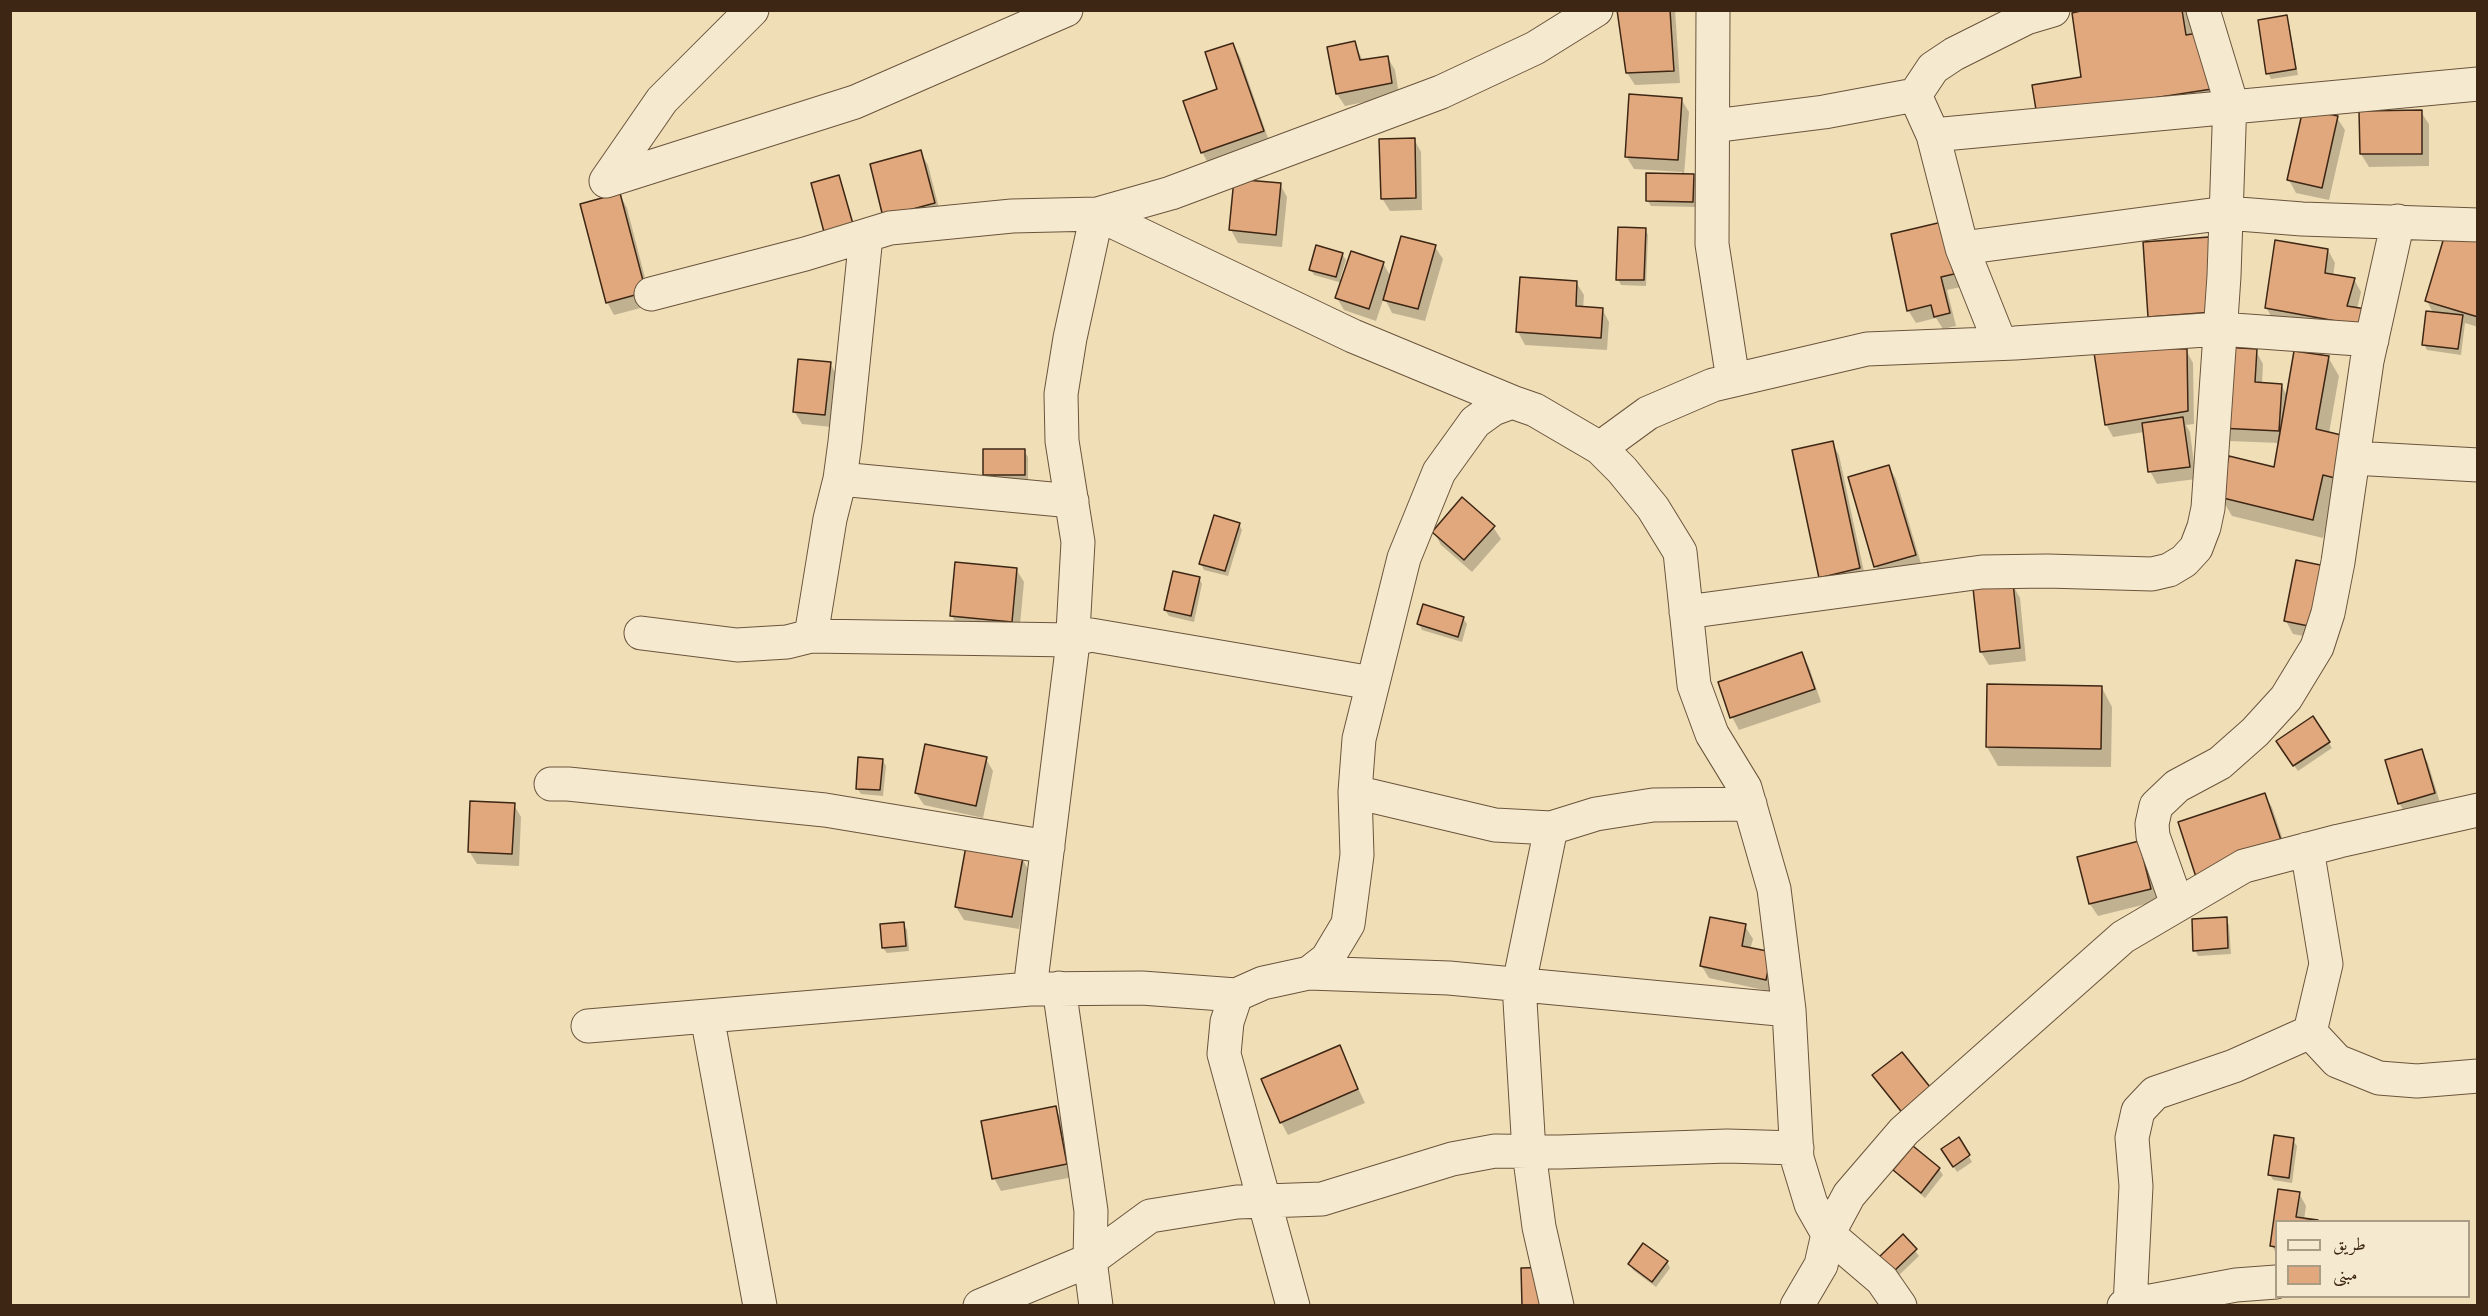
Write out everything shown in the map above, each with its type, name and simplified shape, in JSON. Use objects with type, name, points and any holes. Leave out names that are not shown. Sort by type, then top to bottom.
[{"type":"street","points":[[752,10],[663,100],[606,181],[855,102],[1066,10]]},
{"type":"street","points":[[651,294],[890,228],[1012,216],[1097,214],[1171,193],[1441,92],[1535,48],[1596,10]]},
{"type":"street","points":[[1713,10],[1712,244],[1733,380]]},
{"type":"street","points":[[1713,126],[1824,112],[1915,95],[1933,68],[1954,54],[2026,18],[2054,10]]},
{"type":"street","points":[[1686,612],[1982,572],[2152,574],[2169,570],[2184,561],[2196,548],[2208,508],[2220,329],[2230,107],[2230,99],[2203,10]]},
{"type":"street","points":[[1933,135],[2478,84]]},
{"type":"street","points":[[1915,95],[1933,135],[1962,248],[2000,344]]},
{"type":"street","points":[[1962,248],[2226,213],[2302,219],[2478,225]]},
{"type":"street","points":[[1097,214],[1353,336],[1535,410],[1600,448],[1622,470],[1653,508],[1680,552],[1694,685],[1712,734],[1745,788],[1774,889],[1789,1010],[1797,1148],[1811,1204],[1828,1234],[1882,1280],[1900,1305]]},
{"type":"street","points":[[1096,1305],[1089,1260],[1091,1212],[1045,989],[1048,847],[1072,640],[1078,542],[1062,441],[1061,394],[1070,338],[1097,214]]},
{"type":"street","points":[[2177,904],[2153,836],[2152,824],[2156,806],[2177,786],[2220,763],[2255,732],[2286,698],[2317,647],[2328,613],[2338,562],[2372,340],[2398,221]]},
{"type":"street","points":[[811,636],[830,519],[840,479],[866,236]]},
{"type":"street","points":[[1600,448],[1648,412],[1713,385],[1867,349],[2000,344],[2220,329],[2372,340]]},
{"type":"street","points":[[1309,974],[1327,959],[1348,924],[1357,855],[1355,792],[1359,739],[1404,558],[1439,472],[1475,422],[1493,409],[1512,402]]},
{"type":"street","points":[[2353,458],[2478,465]]},
{"type":"street","points":[[840,479],[1072,501]]},
{"type":"street","points":[[641,633],[737,645],[787,642],[811,636],[1072,640],[1091,635],[1372,682]]},
{"type":"street","points":[[551,784],[825,810],[1048,847]]},
{"type":"street","points":[[1355,792],[1496,825],[1551,828],[1596,814],[1653,805],[1750,804]]},
{"type":"street","points":[[1797,1305],[1821,1265],[1828,1234],[1849,1195],[1904,1131],[2123,937],[2244,866],[2307,849],[2478,810]]},
{"type":"street","points":[[1551,828],[1519,984],[1529,1152],[1539,1227],[1557,1305]]},
{"type":"street","points":[[2307,849],[2326,964],[2310,1032]]},
{"type":"street","points":[[588,1026],[1045,989],[1142,988],[1236,995],[1263,982],[1309,974],[1449,978],[1789,1010]]},
{"type":"street","points":[[1236,995],[1227,1022],[1224,1054],[1293,1305]]},
{"type":"street","points":[[707,1016],[760,1305]]},
{"type":"street","points":[[2310,1032],[2337,1061],[2379,1078],[2417,1081],[2478,1076]]},
{"type":"street","points":[[2275,1282],[2236,1285],[2128,1305],[2136,1186],[2132,1138],[2138,1111],[2156,1093],[2234,1066],[2310,1032]]},
{"type":"street","points":[[980,1305],[1089,1260],[1150,1216],[1238,1202],[1265,1203],[1322,1199],[1452,1159],[1495,1151],[1727,1146],[1797,1148]]},
{"type":"building","points":[[1617,10],[1670,10],[1674,71],[1626,73]]},
{"type":"building","points":[[2085,10],[2182,10],[2186,35],[2204,32],[2212,89],[2037,116],[2032,85],[2081,77],[2072,13]]},
{"type":"building","points":[[2287,15],[2296,69],[2266,74],[2258,20]]},
{"type":"building","points":[[1355,41],[1360,60],[1388,56],[1392,83],[1336,94],[1327,47]]},
{"type":"building","points":[[1233,43],[1264,131],[1201,153],[1183,101],[1217,89],[1205,52]]},
{"type":"building","points":[[1629,94],[1682,98],[1678,160],[1625,157]]},
{"type":"building","points":[[2303,109],[2338,116],[2322,188],[2287,180]]},
{"type":"building","points":[[2422,110],[2422,154],[2360,154],[2359,111]]},
{"type":"building","points":[[1415,138],[1416,198],[1381,199],[1379,139]]},
{"type":"building","points":[[921,150],[935,203],[883,217],[870,164]]},
{"type":"building","points":[[1646,173],[1694,174],[1693,202],[1646,201]]},
{"type":"building","points":[[839,175],[853,224],[824,232],[811,183]]},
{"type":"building","points":[[1234,179],[1281,183],[1276,235],[1229,230]]},
{"type":"building","points":[[620,193],[646,292],[606,303],[580,204]]},
{"type":"building","points":[[1942,222],[1954,274],[1941,277],[1950,313],[1934,317],[1931,305],[1907,311],[1891,234]]},
{"type":"building","points":[[2448,224],[2478,233],[2478,317],[2425,301]]},
{"type":"building","points":[[1618,227],[1646,228],[1644,280],[1616,280]]},
{"type":"building","points":[[1401,236],[1436,245],[1418,309],[1383,300]]},
{"type":"building","points":[[2209,237],[2214,312],[2148,317],[2143,242]]},
{"type":"building","points":[[2275,240],[2328,249],[2325,273],[2355,278],[2347,306],[2366,309],[2363,326],[2265,308]]},
{"type":"building","points":[[1316,245],[1343,253],[1336,277],[1309,270]]},
{"type":"building","points":[[1351,251],[1384,262],[1369,309],[1335,298]]},
{"type":"building","points":[[1520,277],[1577,281],[1576,306],[1603,308],[1601,338],[1516,332]]},
{"type":"building","points":[[2426,311],[2463,315],[2458,349],[2422,345]]},
{"type":"building","points":[[2093,346],[2187,349],[2188,411],[2105,425]]},
{"type":"building","points":[[2223,347],[2257,349],[2255,382],[2282,384],[2279,431],[2219,428]]},
{"type":"building","points":[[2294,351],[2329,356],[2316,429],[2354,438],[2343,480],[2323,475],[2313,520],[2219,497],[2229,456],[2274,467]]},
{"type":"building","points":[[798,359],[831,362],[825,415],[793,412]]},
{"type":"building","points":[[2183,417],[2190,467],[2148,472],[2142,423]]},
{"type":"building","points":[[1833,441],[1860,568],[1819,578],[1792,450]]},
{"type":"building","points":[[983,449],[1025,449],[1025,475],[983,475]]},
{"type":"building","points":[[1889,465],[1916,555],[1874,567],[1848,477]]},
{"type":"building","points":[[1462,497],[1495,526],[1464,560],[1432,532]]},
{"type":"building","points":[[1214,515],[1240,523],[1225,571],[1199,564]]},
{"type":"building","points":[[2296,560],[2330,567],[2318,628],[2284,621]]},
{"type":"building","points":[[955,562],[1017,568],[1012,622],[950,616]]},
{"type":"building","points":[[1173,571],[1200,577],[1191,616],[1164,610]]},
{"type":"building","points":[[2013,583],[2020,648],[1980,652],[1973,588]]},
{"type":"building","points":[[1423,604],[1464,617],[1458,637],[1417,624]]},
{"type":"building","points":[[1802,652],[1815,689],[1730,718],[1718,682]]},
{"type":"building","points":[[1987,684],[2102,686],[2101,749],[1986,747]]},
{"type":"building","points":[[2313,716],[2330,742],[2293,766],[2276,741]]},
{"type":"building","points":[[925,744],[987,757],[976,806],[915,793]]},
{"type":"building","points":[[2422,749],[2435,793],[2398,804],[2385,760]]},
{"type":"building","points":[[858,757],[883,759],[880,790],[856,789]]},
{"type":"building","points":[[2265,793],[2284,849],[2196,877],[2178,822]]},
{"type":"building","points":[[470,801],[515,803],[512,854],[468,852]]},
{"type":"building","points":[[2139,841],[2151,889],[2089,904],[2077,857]]},
{"type":"building","points":[[966,846],[1023,857],[1012,917],[955,907]]},
{"type":"building","points":[[1710,917],[1746,924],[1742,946],[1772,952],[1766,980],[1700,966]]},
{"type":"building","points":[[2227,917],[2228,948],[2193,951],[2192,919]]},
{"type":"building","points":[[904,922],[906,946],[882,948],[880,924]]},
{"type":"building","points":[[1340,1045],[1358,1089],[1280,1123],[1261,1079]]},
{"type":"building","points":[[1902,1052],[1934,1092],[1904,1115],[1872,1075]]},
{"type":"building","points":[[1056,1106],[1067,1164],[992,1179],[981,1121]]},
{"type":"building","points":[[2274,1135],[2294,1138],[2289,1178],[2268,1175]]},
{"type":"building","points":[[1959,1137],[1970,1155],[1953,1167],[1941,1149]]},
{"type":"building","points":[[1913,1146],[1940,1168],[1921,1193],[1893,1170]]},
{"type":"building","points":[[2278,1189],[2300,1192],[2296,1217],[2318,1220],[2275,1220],[2275,1247],[2270,1246]]},
{"type":"building","points":[[1903,1234],[1917,1249],[1892,1273],[1878,1258]]},
{"type":"building","points":[[1643,1243],[1668,1261],[1652,1282],[1628,1264]]},
{"type":"building","points":[[1560,1267],[1562,1306],[1522,1306],[1521,1268]]}]
